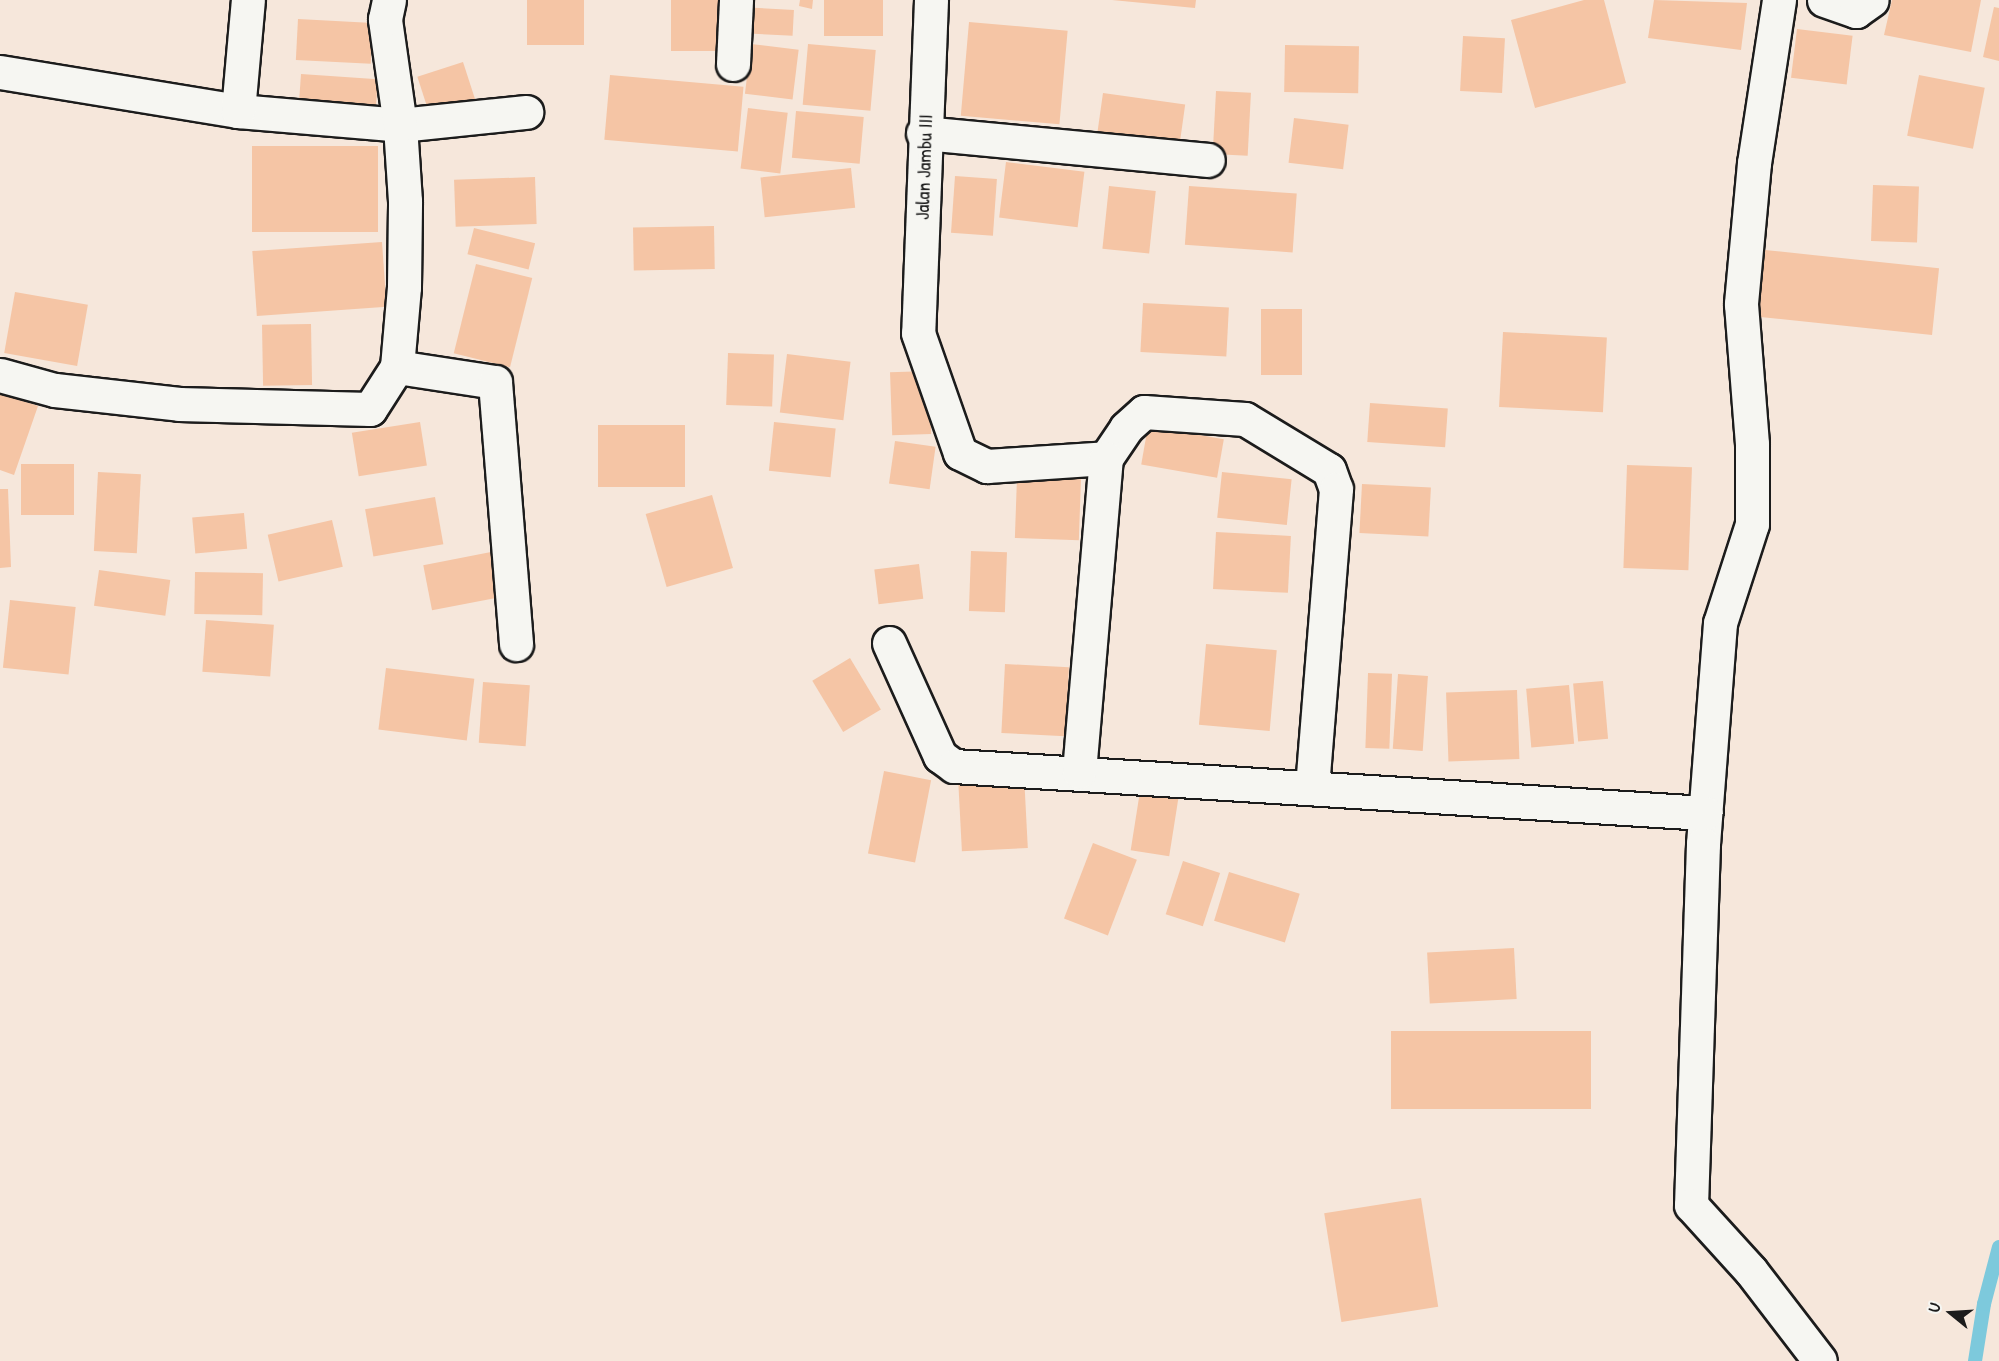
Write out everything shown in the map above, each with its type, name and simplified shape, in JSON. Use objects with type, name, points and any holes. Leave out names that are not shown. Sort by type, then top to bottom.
[{"type":"street","points":[[238,111],[248,0]]},
{"type":"street","points":[[0,375],[55,390],[179,404],[370,409],[383,395],[397,367],[404,244],[400,125],[385,19],[389,0]]},
{"type":"street","points":[[733,64],[736,0]]},
{"type":"street","name":"Jalan Jambu III","points":[[931,0],[923,133],[918,333],[960,453],[987,466],[1106,458]]},
{"type":"street","points":[[1779,0],[1754,163],[1741,304],[1752,444],[1752,524],[1720,622],[1706,813],[1691,1205],[1751,1271],[1820,1361]]},
{"type":"street","points":[[1824,0],[1856,11],[1872,0]]},
{"type":"street","points":[[0,72],[238,111],[400,125],[526,112]]},
{"type":"street","points":[[923,133],[1208,160]]},
{"type":"street","points":[[397,367],[495,382],[516,644]]},
{"type":"street","points":[[1079,772],[1106,458],[1126,428],[1144,412],[1245,419],[1329,470],[1336,489],[1312,788]]},
{"type":"street","points":[[889,643],[940,756],[954,766],[1079,772],[1706,813]]},
{"type":"building","points":[[527,0],[584,0],[584,45],[527,45]]},
{"type":"building","points":[[671,0],[730,0],[730,51],[671,51]]},
{"type":"building","points":[[800,0],[813,0],[812,9],[799,6]]},
{"type":"building","points":[[824,0],[883,0],[883,36],[824,36]]},
{"type":"building","points":[[1112,0],[1196,0],[1195,8]]},
{"type":"building","points":[[1584,0],[1604,0],[1626,83],[1535,108],[1511,20]]},
{"type":"building","points":[[1654,0],[1747,3],[1741,50],[1648,38]]},
{"type":"building","points":[[1892,0],[1981,0],[1971,52],[1884,35]]},
{"type":"building","points":[[739,7],[794,10],[793,36],[738,33]]},
{"type":"building","points":[[1994,7],[1999,8],[1999,61],[1983,57]]},
{"type":"building","points":[[298,19],[373,23],[371,64],[296,60]]},
{"type":"building","points":[[969,22],[1068,31],[1059,124],[961,116]]},
{"type":"building","points":[[1797,29],[1853,36],[1847,84],[1791,78]]},
{"type":"building","points":[[1463,36],[1505,38],[1502,93],[1460,91]]},
{"type":"building","points":[[751,44],[799,50],[793,99],[745,94]]},
{"type":"building","points":[[808,44],[876,50],[870,111],[803,105]]},
{"type":"building","points":[[1285,45],[1359,46],[1358,93],[1284,92]]},
{"type":"building","points":[[463,62],[476,102],[430,117],[417,77]]},
{"type":"building","points":[[301,74],[378,79],[375,114],[299,109]]},
{"type":"building","points":[[610,75],[743,87],[738,151],[604,140]]},
{"type":"building","points":[[1919,75],[1985,88],[1973,149],[1907,136]]},
{"type":"building","points":[[1216,91],[1251,93],[1248,156],[1213,154]]},
{"type":"building","points":[[1103,93],[1185,105],[1179,146],[1097,135]]},
{"type":"building","points":[[748,108],[788,113],[780,173],[741,169]]},
{"type":"building","points":[[796,111],[864,117],[860,164],[792,158]]},
{"type":"building","points":[[1294,118],[1349,125],[1343,169],[1289,163]]},
{"type":"building","points":[[252,146],[378,146],[378,232],[252,232]]},
{"type":"building","points":[[1006,162],[1084,172],[1078,227],[999,218]]},
{"type":"building","points":[[851,168],[855,208],[765,217],[760,178]]},
{"type":"building","points":[[955,176],[997,179],[993,236],[951,233]]},
{"type":"building","points":[[535,177],[537,224],[456,227],[454,180]]},
{"type":"building","points":[[1873,185],[1919,187],[1917,243],[1871,241]]},
{"type":"building","points":[[1109,186],[1156,191],[1149,254],[1102,249]]},
{"type":"building","points":[[1189,186],[1297,194],[1293,252],[1185,245]]},
{"type":"building","points":[[714,226],[715,269],[634,270],[633,227]]},
{"type":"building","points":[[474,228],[535,243],[529,269],[467,254]]},
{"type":"building","points":[[382,242],[387,307],[257,316],[252,251]]},
{"type":"building","points":[[1765,250],[1939,268],[1932,335],[1758,317]]},
{"type":"building","points":[[476,264],[532,278],[510,367],[454,353]]},
{"type":"building","points":[[15,292],[88,305],[77,366],[4,353]]},
{"type":"building","points":[[1143,303],[1229,308],[1226,356],[1140,352]]},
{"type":"building","points":[[1261,309],[1302,309],[1302,375],[1261,375]]},
{"type":"building","points":[[311,324],[312,385],[263,386],[262,325]]},
{"type":"building","points":[[1503,332],[1607,337],[1603,412],[1499,407]]},
{"type":"building","points":[[728,353],[774,355],[772,407],[726,405]]},
{"type":"building","points":[[787,354],[851,362],[843,420],[780,413]]},
{"type":"building","points":[[929,371],[931,434],[892,435],[890,372]]},
{"type":"building","points":[[0,393],[38,406],[14,475],[0,470]]},
{"type":"building","points":[[1370,403],[1448,408],[1445,447],[1367,442]]},
{"type":"building","points":[[420,422],[427,465],[359,476],[352,433]]},
{"type":"building","points":[[774,422],[836,428],[831,477],[769,471]]},
{"type":"building","points":[[598,425],[685,425],[685,487],[598,487]]},
{"type":"building","points":[[1148,426],[1224,439],[1217,478],[1141,464]]},
{"type":"building","points":[[895,441],[936,447],[930,489],[889,484]]},
{"type":"building","points":[[21,464],[74,464],[74,515],[21,515]]},
{"type":"building","points":[[1627,465],[1692,467],[1688,570],[1623,568]]},
{"type":"building","points":[[98,472],[141,474],[137,553],[94,551]]},
{"type":"building","points":[[1222,472],[1292,479],[1287,525],[1217,518]]},
{"type":"building","points":[[1017,477],[1081,479],[1079,540],[1015,538]]},
{"type":"building","points":[[1362,484],[1431,488],[1428,537],[1359,533]]},
{"type":"building","points":[[0,489],[8,489],[11,567],[0,568]]},
{"type":"building","points":[[712,495],[733,568],[667,587],[646,514]]},
{"type":"building","points":[[435,497],[443,544],[373,557],[365,509]]},
{"type":"building","points":[[244,513],[247,549],[195,553],[192,518]]},
{"type":"building","points":[[332,520],[343,567],[278,582],[268,535]]},
{"type":"building","points":[[1216,532],[1291,536],[1288,593],[1213,589]]},
{"type":"building","points":[[971,551],[1007,552],[1005,612],[969,611]]},
{"type":"building","points":[[491,552],[500,597],[432,610],[423,565]]},
{"type":"building","points":[[919,564],[923,599],[879,604],[874,569]]},
{"type":"building","points":[[99,570],[170,580],[165,616],[94,606]]},
{"type":"building","points":[[195,572],[263,573],[262,615],[194,614]]},
{"type":"building","points":[[10,600],[76,607],[69,675],[3,668]]},
{"type":"building","points":[[206,620],[274,625],[270,677],[202,672]]},
{"type":"building","points":[[1206,644],[1277,650],[1270,731],[1199,725]]},
{"type":"building","points":[[850,658],[881,709],[843,732],[812,681]]},
{"type":"building","points":[[1005,664],[1069,667],[1065,736],[1001,733]]},
{"type":"building","points":[[386,668],[474,679],[467,740],[378,730]]},
{"type":"building","points":[[1368,673],[1392,674],[1389,749],[1365,748]]},
{"type":"building","points":[[1398,674],[1428,676],[1423,751],[1393,749]]},
{"type":"building","points":[[1603,681],[1608,739],[1578,741],[1573,684]]},
{"type":"building","points":[[483,682],[530,685],[526,746],[479,743]]},
{"type":"building","points":[[1569,685],[1574,744],[1531,748],[1526,689]]},
{"type":"building","points":[[1517,690],[1519,759],[1448,761],[1446,692]]},
{"type":"building","points":[[884,771],[931,780],[915,863],[868,853]]},
{"type":"building","points":[[1024,775],[1028,848],[962,851],[958,778]]},
{"type":"building","points":[[1141,785],[1180,791],[1169,856],[1131,850]]},
{"type":"building","points":[[1093,843],[1137,860],[1108,935],[1064,919]]},
{"type":"building","points":[[1183,861],[1220,873],[1203,926],[1166,914]]},
{"type":"building","points":[[1229,872],[1300,894],[1285,942],[1214,921]]},
{"type":"building","points":[[1514,948],[1517,999],[1430,1003],[1427,953]]},
{"type":"building","points":[[1391,1031],[1591,1031],[1591,1109],[1391,1109]]},
{"type":"building","points":[[1421,1198],[1438,1307],[1341,1322],[1324,1213]]},
{"type":"waterway","points":[[1975,1361],[1984,1304],[1999,1247]]}]
